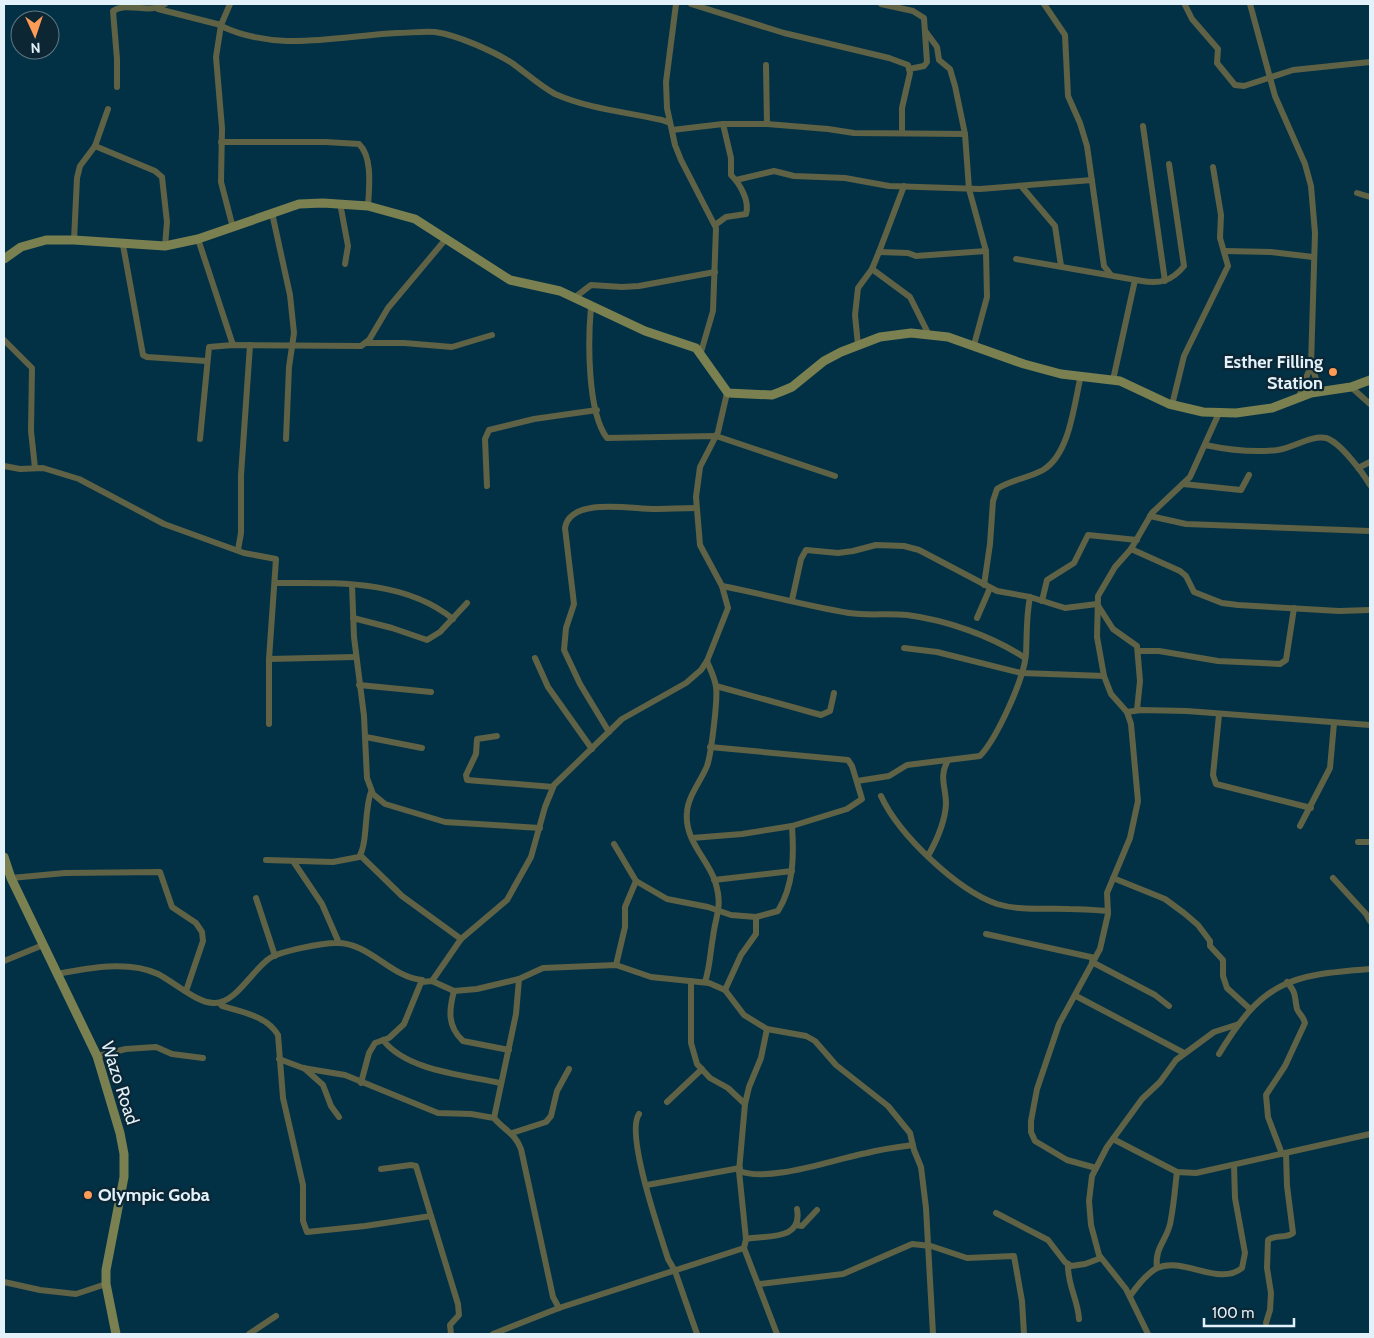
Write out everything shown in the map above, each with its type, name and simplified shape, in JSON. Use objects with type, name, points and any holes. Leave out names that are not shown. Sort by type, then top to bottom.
[{"type":"street","points":[[158,9],[165,4]]},
{"type":"street","points":[[230,4],[221,26],[216,52],[221,108],[221,182],[233,228]]},
{"type":"street","points":[[676,4],[666,82],[671,127],[681,160],[715,225],[713,311],[701,352]]},
{"type":"street","points":[[692,4],[784,33],[889,58],[908,65],[909,69],[902,108],[902,133]]},
{"type":"street","points":[[882,4],[919,14],[924,20],[926,64],[909,69]]},
{"type":"street","points":[[1044,4],[1065,34],[1068,96],[1084,133],[1104,266],[1112,275]]},
{"type":"street","points":[[1250,4],[1268,78],[1308,173],[1316,226],[1313,257],[1311,365],[1298,399]]},
{"type":"street","points":[[1185,5],[1192,19],[1218,49],[1217,63],[1231,83],[1244,86],[1293,70],[1370,62]]},
{"type":"street","points":[[116,87],[117,58],[113,11],[121,8],[158,9],[237,32],[289,42],[382,34],[433,32],[444,34],[488,50],[510,62],[551,91],[563,97],[584,105],[662,120],[671,127],[767,124],[828,129],[854,134],[965,134]]},
{"type":"street","points":[[926,32],[937,47],[940,60],[950,69],[965,134],[969,188],[986,250],[987,296],[974,346]]},
{"type":"street","points":[[766,65],[767,124]]},
{"type":"street","points":[[74,240],[77,178],[80,166],[95,146],[108,109]]},
{"type":"street","points":[[715,225],[726,217],[747,213],[746,202],[736,180],[731,174],[730,158],[723,124]]},
{"type":"street","points":[[1144,126],[1165,281]]},
{"type":"street","points":[[221,142],[326,142],[359,144],[363,148],[369,179],[368,206]]},
{"type":"street","points":[[95,146],[161,176],[166,206],[165,246]]},
{"type":"street","points":[[1016,259],[1135,280],[1158,283],[1165,281],[1184,266],[1169,164]]},
{"type":"street","points":[[1172,405],[1184,356],[1226,273],[1228,262],[1220,238],[1221,215],[1213,167]]},
{"type":"street","points":[[736,180],[774,171],[794,176],[845,178],[904,186],[969,188],[1092,180]]},
{"type":"street","points":[[858,345],[855,316],[859,285],[872,269],[904,186]]},
{"type":"street","points":[[1022,186],[1055,226],[1062,266]]},
{"type":"street","points":[[1357,193],[1370,197]]},
{"type":"street","points":[[4,259],[27,245],[46,240],[165,246],[198,239],[306,203],[340,203],[368,206],[414,220],[510,280],[560,291],[590,307],[645,331],[689,344],[701,352],[727,393],[716,436],[700,467],[696,508],[700,546],[722,586],[728,609],[707,661],[701,670],[686,683],[637,708],[622,719],[553,787],[531,857],[513,893],[461,939],[432,981]]},
{"type":"street","points":[[340,203],[348,246],[345,264]]},
{"type":"street","points":[[272,213],[291,304],[294,333],[286,439]]},
{"type":"street","points":[[198,239],[234,344]]},
{"type":"street","points":[[200,439],[206,361],[209,347],[234,344],[359,347],[366,343],[388,308],[445,240]]},
{"type":"street","points":[[123,245],[143,355],[147,357],[206,361]]},
{"type":"street","points":[[879,252],[908,253],[916,256],[986,250]]},
{"type":"street","points":[[1225,251],[1271,252],[1313,257]]},
{"type":"street","points":[[872,269],[910,297],[928,333]]},
{"type":"street","points":[[574,298],[591,285],[622,288],[715,272]]},
{"type":"street","points":[[1113,380],[1135,280]]},
{"type":"street","points":[[590,307],[588,356],[597,410],[603,432],[608,438],[716,436],[835,476]]},
{"type":"street","points":[[727,393],[757,395],[780,392],[800,382],[830,358],[858,345],[903,333],[928,333],[1061,374],[1113,380],[1172,405],[1219,413],[1272,408],[1321,392],[1351,387],[1370,380]]},
{"type":"street","points":[[366,343],[452,346],[492,335]]},
{"type":"street","points":[[4,340],[32,368],[31,431],[35,468]]},
{"type":"street","points":[[238,550],[241,533],[241,474],[250,345]]},
{"type":"street","points":[[1311,365],[1321,392]]},
{"type":"street","points":[[978,618],[987,586],[993,501],[997,490],[1043,470],[1061,452],[1081,375]]},
{"type":"street","points":[[1351,387],[1370,404]]},
{"type":"street","points":[[487,486],[485,439],[490,430],[534,419],[597,410]]},
{"type":"street","points":[[1096,1168],[1052,1152],[1035,1141],[1031,1132],[1037,1088],[1046,1070],[1059,1024],[1100,949],[1108,911],[1107,893],[1130,838],[1138,801],[1131,724],[1127,712],[1111,694],[1104,676],[1097,637],[1097,604],[1104,584],[1131,549],[1150,516],[1192,474],[1219,413]]},
{"type":"street","points":[[1205,445],[1227,450],[1257,452],[1281,450],[1325,438],[1337,444],[1370,485]]},
{"type":"street","points":[[1358,468],[1370,462]]},
{"type":"street","points":[[4,466],[20,469],[44,468],[78,479],[164,524],[238,550],[276,559],[276,583],[269,659],[269,724]]},
{"type":"street","points":[[1183,484],[1241,490],[1249,475]]},
{"type":"street","points":[[609,732],[580,684],[564,650],[565,631],[574,604],[565,528],[567,522],[579,512],[604,506],[654,509],[696,508]]},
{"type":"street","points":[[1150,516],[1186,524],[1370,531]]},
{"type":"street","points":[[1042,601],[1047,580],[1074,563],[1088,535],[1137,540]]},
{"type":"street","points":[[792,600],[801,559],[806,550],[846,552],[876,544],[915,549],[987,586],[1065,608],[1097,604]]},
{"type":"street","points":[[1131,549],[1180,571],[1188,579],[1193,591],[1203,596],[1233,604],[1370,610]]},
{"type":"street","points":[[276,583],[352,585],[408,594],[426,601],[453,619]]},
{"type":"street","points":[[352,585],[355,656],[366,737],[367,778],[371,792],[385,804],[445,822],[540,828]]},
{"type":"street","points":[[722,586],[861,615],[904,615],[932,620],[986,638],[1025,658]]},
{"type":"street","points":[[857,781],[889,776],[907,765],[972,759],[983,753],[1006,712],[1021,673],[1025,658],[1025,624],[1030,597]]},
{"type":"street","points":[[353,618],[392,628],[427,640],[453,619],[467,603]]},
{"type":"street","points":[[1097,604],[1112,628],[1134,642],[1138,651],[1137,710]]},
{"type":"street","points":[[1138,651],[1159,651],[1218,661],[1280,664],[1286,660],[1294,608]]},
{"type":"street","points":[[904,648],[937,652],[1021,673],[1104,676]]},
{"type":"street","points":[[269,659],[355,656]]},
{"type":"street","points":[[535,658],[548,687],[592,749]]},
{"type":"street","points":[[705,982],[710,964],[713,936],[720,912],[714,880],[699,856],[687,824],[687,810],[707,766],[710,747],[716,686],[707,661]]},
{"type":"street","points":[[359,685],[431,692]]},
{"type":"street","points":[[716,686],[821,715],[830,711],[834,693]]},
{"type":"street","points":[[1127,712],[1137,710],[1187,711],[1219,715],[1370,725]]},
{"type":"street","points":[[1219,715],[1213,775],[1215,782],[1222,786],[1253,792],[1310,808]]},
{"type":"street","points":[[1300,826],[1331,764],[1334,723]]},
{"type":"street","points":[[496,736],[477,739],[476,754],[466,775],[467,780],[553,787]]},
{"type":"street","points":[[366,737],[422,748]]},
{"type":"street","points":[[692,838],[742,834],[792,826],[856,805],[862,799],[848,760],[710,747]]},
{"type":"street","points":[[928,856],[940,833],[945,810],[942,775],[947,762]]},
{"type":"street","points":[[361,856],[367,802],[371,792]]},
{"type":"street","points":[[882,796],[897,822],[928,856],[960,885],[997,904],[1030,908],[1108,911]]},
{"type":"street","points":[[614,844],[636,881],[667,899],[708,907],[720,912],[756,917],[778,911],[788,890],[792,871],[792,826]]},
{"type":"street","points":[[1358,842],[1370,842]]},
{"type":"street","points":[[266,860],[333,862],[361,856]]},
{"type":"street","points":[[361,856],[402,896],[461,939]]},
{"type":"street","name":"Wazo Road","points":[[4,857],[11,878],[97,1056],[124,1154],[124,1177],[106,1270],[106,1284],[116,1334]]},
{"type":"street","points":[[293,861],[322,904],[339,943]]},
{"type":"street","points":[[714,880],[792,871]]},
{"type":"street","points":[[11,878],[65,873],[160,872],[172,907],[196,923],[202,932],[203,942],[186,990]]},
{"type":"street","points":[[1113,878],[1164,899],[1198,925],[1210,941],[1210,946],[1223,960],[1223,976],[1226,988],[1250,1009]]},
{"type":"street","points":[[1333,878],[1366,914],[1370,921]]},
{"type":"street","points":[[616,965],[625,926],[625,907],[636,881]]},
{"type":"street","points":[[256,898],[274,956]]},
{"type":"street","points":[[725,990],[741,955],[756,934],[756,917]]},
{"type":"street","points":[[986,934],[1094,960],[1155,994],[1169,1006]]},
{"type":"street","points":[[57,974],[86,968],[135,967],[156,973],[186,990],[192,996],[206,1002],[220,1002],[228,999],[268,959],[274,956],[323,944],[339,943],[359,947],[409,979],[422,980],[422,982],[432,981],[454,991],[477,990],[519,979],[543,968],[616,965],[651,977],[705,982],[725,990],[744,1015],[767,1030],[806,1036],[815,1041],[836,1064],[888,1106],[910,1133],[921,1167],[926,1208],[933,1334]]},
{"type":"street","points":[[4,961],[43,945]]},
{"type":"street","points":[[1218,1054],[1250,1009],[1263,997],[1288,982],[1334,972],[1370,969]]},
{"type":"street","points":[[494,1118],[516,1014],[519,979]]},
{"type":"street","points":[[361,1083],[369,1053],[375,1043],[389,1038],[404,1024],[422,980]]},
{"type":"street","points":[[691,981],[691,1043],[697,1064],[745,1104]]},
{"type":"street","points":[[1266,1323],[1270,1310],[1271,1293],[1267,1268],[1268,1240],[1270,1238],[1286,1237],[1293,1233],[1284,1153],[1268,1117],[1266,1095],[1285,1066],[1305,1023],[1304,1017],[1298,1012],[1296,992],[1288,982]]},
{"type":"street","points":[[454,991],[449,1009],[452,1027],[458,1036],[463,1041],[509,1050]]},
{"type":"street","points":[[1076,996],[1184,1053]]},
{"type":"street","points":[[220,1002],[222,1006],[258,1017],[274,1027],[278,1035],[283,1098],[304,1191],[304,1221],[307,1232],[366,1226],[431,1216]]},
{"type":"street","points":[[1148,1334],[1130,1296],[1101,1258],[1091,1225],[1088,1201],[1092,1176],[1113,1139],[1142,1099],[1160,1082],[1184,1053],[1214,1032],[1239,1024]]},
{"type":"street","points":[[767,1030],[761,1058],[749,1087],[745,1104],[739,1169],[746,1239],[744,1248],[760,1284],[777,1334]]},
{"type":"street","points":[[383,1040],[391,1050],[431,1068],[500,1083]]},
{"type":"street","points":[[97,1056],[126,1049],[156,1047],[172,1054],[203,1058]]},
{"type":"street","points":[[279,1059],[303,1068],[337,1072],[438,1113],[471,1114],[494,1118],[502,1128],[515,1135],[521,1149],[553,1296],[559,1308]]},
{"type":"street","points":[[303,1068],[323,1085],[331,1106],[339,1117]]},
{"type":"street","points":[[512,1133],[546,1122],[551,1116],[557,1091],[569,1069]]},
{"type":"street","points":[[667,1102],[702,1070]]},
{"type":"street","points":[[639,1114],[635,1119],[638,1158],[668,1259],[675,1271],[697,1334]]},
{"type":"street","points":[[1113,1139],[1177,1172],[1196,1173],[1370,1134]]},
{"type":"street","points":[[647,1185],[739,1169],[750,1174],[768,1174],[913,1145]]},
{"type":"street","points":[[1130,1296],[1139,1284],[1157,1268],[1180,1267],[1227,1274],[1242,1268],[1245,1253],[1236,1198],[1234,1165]]},
{"type":"street","points":[[381,1169],[416,1166],[458,1304],[459,1315],[450,1325],[451,1334]]},
{"type":"street","points":[[1157,1268],[1158,1248],[1171,1220],[1177,1172]]},
{"type":"street","points":[[746,1239],[785,1235],[793,1231],[799,1219],[797,1209]]},
{"type":"street","points":[[796,1226],[802,1226],[817,1210]]},
{"type":"street","points":[[996,1213],[1048,1240],[1068,1264],[1070,1288],[1079,1306],[1080,1319]]},
{"type":"street","points":[[760,1284],[842,1274],[905,1246],[927,1245],[967,1258],[1016,1257],[1024,1334]]},
{"type":"street","points":[[493,1334],[559,1308],[744,1248]]},
{"type":"street","points":[[1068,1264],[1078,1266],[1101,1258]]},
{"type":"street","points":[[4,1282],[34,1289],[76,1294],[106,1284]]},
{"type":"street","points":[[249,1334],[276,1316]]},
{"type":"place","name":"Esther Filling Station","points":[[1333,372]]},
{"type":"place","name":"Olympic Goba","points":[[88,1195]]}]
